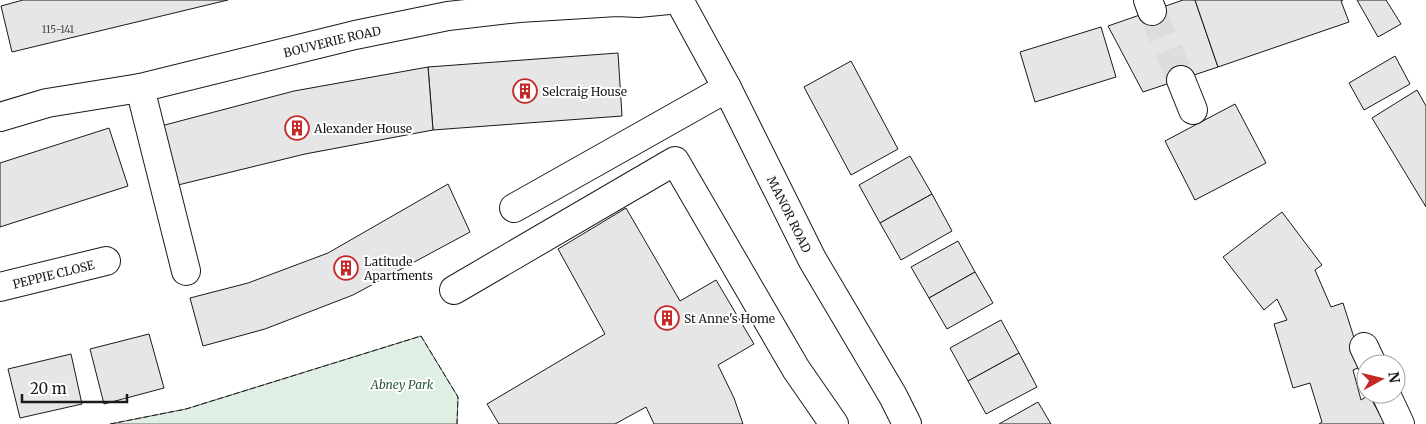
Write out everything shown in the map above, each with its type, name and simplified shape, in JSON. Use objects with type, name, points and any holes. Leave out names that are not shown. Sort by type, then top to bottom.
[{"type":"street","name":"BOUVERIE ROAD","points":[[0,117],[47,103],[140,88],[355,35],[448,16],[519,8],[670,0]]},
{"type":"street","name":"MANOR ROAD","points":[[679,0],[727,88],[812,259],[907,424]]},
{"type":"street","points":[[1181,80],[1193,110]]},
{"type":"street","points":[[140,88],[186,271]]},
{"type":"street","points":[[514,208],[727,88]]},
{"type":"street","points":[[454,290],[675,161],[796,369],[834,424]]},
{"type":"street","name":"PEPPIE CLOSE","points":[[0,288],[106,261]]},
{"type":"street","points":[[1391,404],[1400,424]]},
{"type":"green space","name":"Abney Park","points":[[421,336],[458,397],[457,424],[110,424],[186,409]]},
{"type":"building","points":[[23,0],[228,0],[12,52],[1,6]]},
{"type":"building","points":[[1183,0],[1195,0],[1218,67],[1143,92],[1108,26]]},
{"type":"building","points":[[1195,0],[1343,0],[1341,1],[1349,22],[1218,67]]},
{"type":"building","points":[[1357,0],[1386,0],[1401,24],[1378,37]]},
{"type":"building","points":[[1101,27],[1116,77],[1035,102],[1020,52]]},
{"type":"building","name":"Selcraig House","points":[[618,53],[622,116],[433,130],[428,67]]},
{"type":"building","points":[[1395,56],[1410,84],[1364,110],[1349,83]]},
{"type":"building","points":[[851,61],[898,149],[851,175],[804,87]]},
{"type":"building","name":"Alexander House","points":[[428,67],[433,130],[305,154],[178,185],[161,126],[294,91]]},
{"type":"building","points":[[1417,90],[1426,106],[1426,207],[1372,118]]},
{"type":"building","points":[[1235,104],[1266,163],[1195,200],[1165,141]]},
{"type":"building","points":[[109,128],[128,186],[0,227],[0,163]]},
{"type":"building","points":[[910,156],[932,194],[880,223],[859,185]]},
{"type":"building","name":"Latitude Apartments","points":[[448,184],[470,232],[353,295],[265,329],[203,346],[190,298],[248,283],[328,253]]},
{"type":"building","points":[[932,194],[952,231],[901,260],[880,223]]},
{"type":"building","name":"St Anne's Home","points":[[626,208],[680,301],[716,280],[754,344],[718,365],[734,398],[743,424],[654,424],[646,407],[615,424],[499,424],[487,404],[605,334],[558,249]]},
{"type":"building","points":[[1282,212],[1322,265],[1315,270],[1331,307],[1343,303],[1359,354],[1356,354],[1356,369],[1353,370],[1356,381],[1356,404],[1374,404],[1385,424],[1319,424],[1322,422],[1310,383],[1293,388],[1274,324],[1287,320],[1277,299],[1264,310],[1223,257]]},
{"type":"building","points":[[958,241],[975,272],[929,298],[911,267]]},
{"type":"building","points":[[975,272],[993,303],[947,329],[929,298]]},
{"type":"building","points":[[1001,320],[1019,353],[968,381],[950,348]]},
{"type":"building","points":[[149,334],[164,388],[104,404],[90,349]]},
{"type":"building","points":[[1019,353],[1037,387],[986,414],[968,381]]},
{"type":"building","points":[[71,354],[82,404],[20,418],[8,369]]},
{"type":"building","points":[[1038,402],[1051,424],[999,424]]},
{"type":"tunnel","points":[[1152,11],[1181,80]]},
{"type":"fence","points":[[110,424],[186,409],[421,336],[458,397],[457,424]]},
{"type":"place","name":"Selcraig House","points":[[525,91]]},
{"type":"place","name":"Alexander House","points":[[297,128]]},
{"type":"place","name":"Latitude Apartments","points":[[346,268]]},
{"type":"place","name":"St Anne's Home","points":[[667,318]]}]
